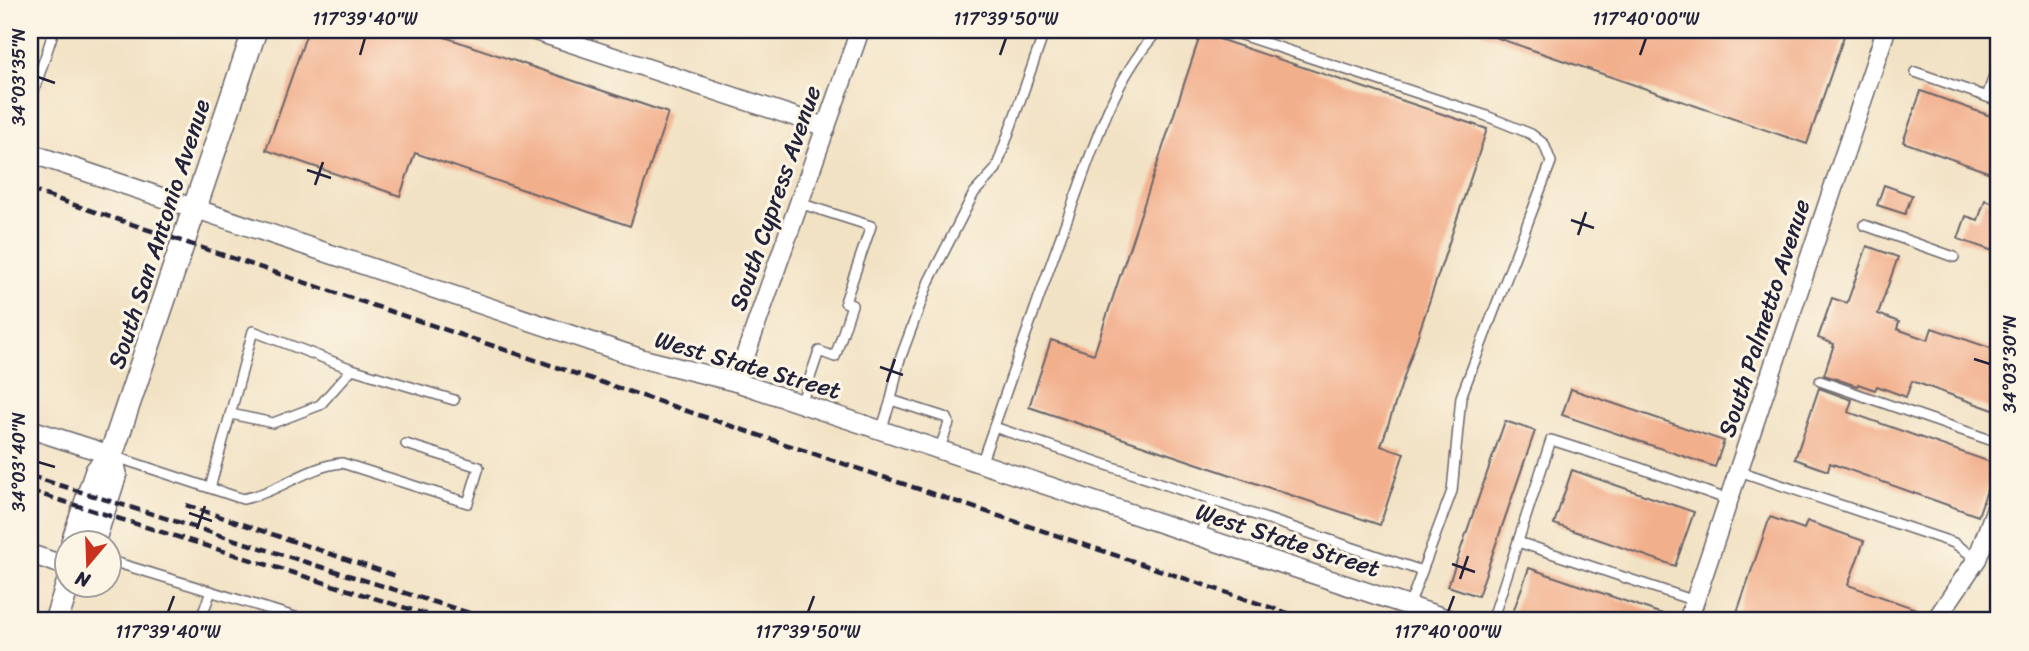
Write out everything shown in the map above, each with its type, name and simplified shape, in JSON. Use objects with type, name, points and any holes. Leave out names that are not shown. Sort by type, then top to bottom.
[{"type":"street","name":"South San Antonio Avenue","points":[[78,528],[97,471],[111,455],[256,30]]},
{"type":"street","points":[[532,30],[826,127]]},
{"type":"street","name":"South Cypress Avenue","points":[[736,383],[860,30]]},
{"type":"street","name":"South Palmetto Avenue","points":[[1689,621],[1886,30]]},
{"type":"street","name":"West State Street","points":[[30,153],[643,359],[736,383],[1454,621]]},
{"type":"street","points":[[30,429],[111,455]]},
{"type":"street","name":"South San Antonio Avenue","points":[[98,528],[116,474],[111,455]]},
{"type":"street","points":[[1935,621],[1977,559],[1999,500]]},
{"type":"street","points":[[30,554],[52,561]]},
{"type":"street","points":[[56,621],[63,598]]},
{"type":"lane","points":[[30,103],[54,30]]},
{"type":"lane","points":[[881,431],[899,362],[929,281],[974,193],[996,170],[1045,30]]},
{"type":"lane","points":[[981,464],[1112,97],[1147,42],[1159,30]]},
{"type":"lane","points":[[1226,30],[1484,115],[1531,134],[1544,144],[1550,162],[1461,397],[1452,491],[1409,606]]},
{"type":"lane","points":[[1987,97],[1999,60]]},
{"type":"lane","points":[[1915,72],[1999,102]]},
{"type":"lane","points":[[799,203],[871,226],[845,302],[852,305],[835,357],[819,351],[800,404]]},
{"type":"lane","points":[[1864,225],[1954,257]]},
{"type":"lane","points":[[210,488],[253,331],[352,369],[454,400]]},
{"type":"lane","points":[[230,414],[273,423],[320,405],[352,369]]},
{"type":"lane","points":[[1820,381],[1999,443]]},
{"type":"lane","points":[[891,400],[947,418],[949,423],[939,450]]},
{"type":"lane","points":[[994,427],[1422,571]]},
{"type":"lane","points":[[1492,621],[1551,440],[1729,499]]},
{"type":"lane","points":[[111,455],[243,499],[264,495],[328,464],[342,463],[468,503],[479,467],[406,444]]},
{"type":"lane","points":[[1739,471],[1954,543],[1977,559]]},
{"type":"lane","points":[[1199,536],[1213,500]]},
{"type":"lane","points":[[1518,542],[1695,601]]},
{"type":"lane","points":[[122,563],[308,621]]},
{"type":"lane","points":[[200,621],[211,591]]},
{"type":"building","points":[[308,30],[424,30],[668,113],[630,226],[415,153],[400,196],[266,150]]},
{"type":"building","points":[[1846,30],[1807,144],[1480,32]]},
{"type":"building","points":[[1201,33],[1487,129],[1381,446],[1404,453],[1380,525],[1029,407],[1051,340],[1094,354]]},
{"type":"building","points":[[1921,91],[1999,119],[1999,176],[1903,142]]},
{"type":"building","points":[[1884,185],[1912,195],[1905,214],[1877,205]]},
{"type":"building","points":[[1985,200],[1999,205],[1999,253],[1958,239],[1966,216],[1978,220]]},
{"type":"building","points":[[1867,246],[1898,257],[1878,314],[1899,322],[1897,329],[1928,340],[1932,328],[1999,351],[1999,412],[1912,381],[1906,397],[1877,386],[1875,390],[1824,375],[1834,344],[1818,338],[1832,298],[1847,303]]},
{"type":"building","points":[[1819,388],[1852,400],[1848,412],[1996,464],[1978,516],[1830,463],[1828,471],[1795,459]]},
{"type":"building","points":[[1571,389],[1724,441],[1715,467],[1562,415]]},
{"type":"building","points":[[1505,421],[1535,431],[1478,596],[1448,586]]},
{"type":"building","points":[[1572,470],[1694,512],[1675,566],[1554,524]]},
{"type":"building","points":[[1770,517],[1804,529],[1807,521],[1864,541],[1848,585],[1919,610],[1915,621],[1734,621]]},
{"type":"building","points":[[1529,568],[1677,621],[1541,621],[1513,612]]},
{"type":"railway","points":[[30,190],[1311,621]]},
{"type":"railway","points":[[30,476],[495,621]]},
{"type":"railway","points":[[30,491],[448,621]]},
{"type":"railway","points":[[186,505],[396,576]]}]
